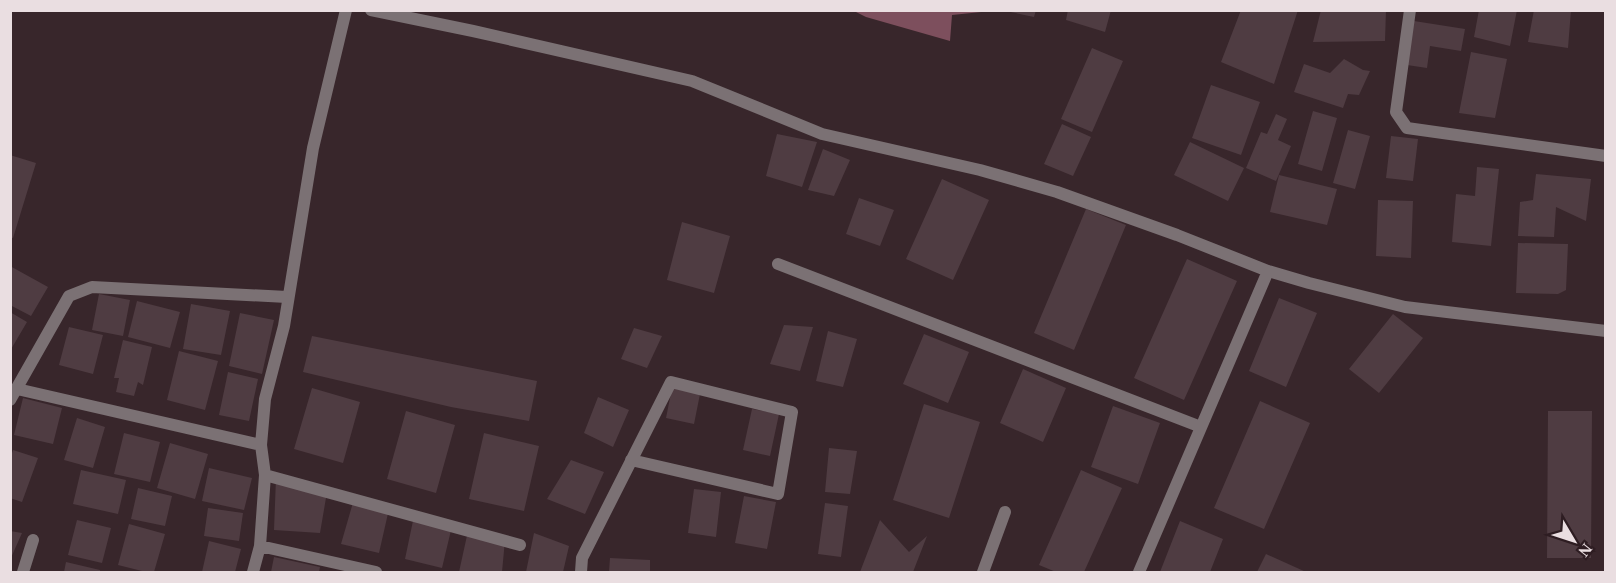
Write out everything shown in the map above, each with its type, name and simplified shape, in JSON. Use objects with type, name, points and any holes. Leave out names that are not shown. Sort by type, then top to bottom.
[{"type":"street","points":[[253,573],[260,546],[265,475],[261,445],[265,399],[284,326],[313,148],[346,10]]},
{"type":"street","points":[[371,10],[693,81],[822,135],[980,170],[1057,192],[1177,235],[1268,271],[1405,307],[1605,331]]},
{"type":"street","points":[[1410,10],[1396,112],[1407,128],[1605,156]]},
{"type":"street","points":[[778,264],[1201,427]]},
{"type":"street","points":[[1139,573],[1268,271]]},
{"type":"street","points":[[261,445],[14,394],[69,296],[92,287],[287,297]]},
{"type":"street","points":[[581,573],[582,558],[670,382],[792,412],[778,494],[632,460]]},
{"type":"street","points":[[265,475],[520,545]]},
{"type":"street","points":[[983,573],[1005,512]]},
{"type":"street","points":[[23,573],[33,540]]},
{"type":"street","points":[[260,546],[376,573]]},
{"type":"shaded area","points":[[854,11],[991,11],[952,15],[950,41],[866,17]]},
{"type":"building","points":[[1001,10],[1036,10],[1034,17]]},
{"type":"building","points":[[1068,10],[1111,10],[1105,32],[1066,20]]},
{"type":"building","points":[[1241,10],[1298,10],[1274,84],[1221,62]]},
{"type":"building","points":[[1321,10],[1386,10],[1385,41],[1313,42]]},
{"type":"building","points":[[1479,10],[1517,10],[1510,46],[1474,37]]},
{"type":"building","points":[[1534,10],[1571,10],[1568,48],[1528,42]]},
{"type":"building","points":[[1414,21],[1465,29],[1461,51],[1430,46],[1427,68],[1407,65]]},
{"type":"building","points":[[1092,48],[1123,61],[1092,132],[1061,119]]},
{"type":"building","points":[[1471,52],[1507,59],[1495,118],[1459,113]]},
{"type":"building","points":[[1344,59],[1363,70],[1370,71],[1359,95],[1348,94],[1343,108],[1294,92],[1304,64],[1330,73]]},
{"type":"building","points":[[1211,85],[1260,102],[1241,155],[1192,138]]},
{"type":"building","points":[[1313,111],[1337,118],[1322,171],[1298,164]]},
{"type":"building","points":[[1276,114],[1287,119],[1278,140],[1291,146],[1276,181],[1246,168],[1261,132],[1267,134]]},
{"type":"building","points":[[1062,124],[1091,137],[1073,176],[1044,164]]},
{"type":"building","points":[[1348,130],[1370,136],[1355,189],[1333,183]]},
{"type":"building","points":[[777,134],[817,142],[802,187],[766,176]]},
{"type":"building","points":[[1391,136],[1418,139],[1413,181],[1386,178]]},
{"type":"building","points":[[1190,142],[1244,168],[1228,201],[1174,175]]},
{"type":"building","points":[[823,149],[850,160],[834,196],[808,190]]},
{"type":"building","points":[[10,155],[36,163],[13,238],[10,237]]},
{"type":"building","points":[[1477,167],[1499,169],[1491,246],[1452,242],[1456,194],[1475,196]]},
{"type":"building","points":[[1536,174],[1591,179],[1586,221],[1556,207],[1554,237],[1518,236],[1520,202],[1533,200]]},
{"type":"building","points":[[1279,175],[1337,189],[1327,225],[1270,212]]},
{"type":"building","points":[[942,179],[989,200],[953,280],[906,259]]},
{"type":"building","points":[[859,198],[894,210],[880,246],[846,234]]},
{"type":"building","points":[[1378,200],[1413,201],[1411,258],[1376,256]]},
{"type":"building","points":[[1086,209],[1126,225],[1074,350],[1034,333]]},
{"type":"building","points":[[682,222],[730,236],[714,293],[667,280]]},
{"type":"building","points":[[1518,243],[1568,244],[1566,290],[1558,294],[1516,293]]},
{"type":"building","points":[[1187,259],[1237,281],[1184,400],[1134,378]]},
{"type":"building","points":[[10,266],[48,287],[31,316],[10,305]]},
{"type":"building","points":[[99,294],[130,300],[123,336],[92,330]]},
{"type":"building","points":[[1279,298],[1317,313],[1286,387],[1249,371]]},
{"type":"building","points":[[137,301],[180,312],[170,348],[128,337]]},
{"type":"building","points":[[191,304],[230,311],[221,355],[183,349]]},
{"type":"building","points":[[10,312],[27,322],[10,351]]},
{"type":"building","points":[[240,313],[274,320],[262,374],[229,366]]},
{"type":"building","points":[[1393,314],[1423,338],[1379,393],[1349,369]]},
{"type":"building","points":[[784,325],[813,327],[800,371],[770,364]]},
{"type":"building","points":[[69,327],[103,335],[93,374],[59,365]]},
{"type":"building","points":[[634,328],[662,336],[647,368],[621,359]]},
{"type":"building","points":[[828,331],[857,339],[843,387],[816,381]]},
{"type":"building","points":[[924,334],[969,352],[948,403],[903,384]]},
{"type":"building","points":[[312,336],[537,381],[529,421],[451,407],[303,372]]},
{"type":"building","points":[[123,340],[152,347],[143,385],[138,382],[134,396],[116,392],[119,378],[114,378]]},
{"type":"building","points":[[179,351],[218,361],[205,410],[167,400]]},
{"type":"building","points":[[1023,369],[1066,388],[1043,442],[1000,423]]},
{"type":"building","points":[[228,372],[258,379],[249,421],[219,415]]},
{"type":"building","points":[[312,388],[360,402],[343,463],[294,449]]},
{"type":"building","points":[[672,388],[700,394],[694,424],[666,418]]},
{"type":"building","points":[[598,397],[629,410],[613,447],[584,433]]},
{"type":"building","points":[[23,398],[62,408],[53,444],[14,435]]},
{"type":"building","points":[[1260,401],[1310,423],[1264,529],[1214,508]]},
{"type":"building","points":[[924,404],[980,422],[949,518],[893,500]]},
{"type":"building","points":[[1113,406],[1160,423],[1138,484],[1091,467]]},
{"type":"building","points":[[752,409],[779,414],[770,456],[743,450]]},
{"type":"building","points":[[406,411],[455,425],[436,493],[387,479]]},
{"type":"building","points":[[1548,411],[1592,411],[1591,558],[1547,558]]},
{"type":"building","points":[[77,418],[105,427],[93,468],[64,460]]},
{"type":"building","points":[[124,433],[160,442],[150,482],[114,474]]},
{"type":"building","points":[[484,433],[539,446],[524,511],[469,499]]},
{"type":"building","points":[[170,443],[208,454],[195,499],[157,488]]},
{"type":"building","points":[[829,448],[857,451],[850,494],[825,492]]},
{"type":"building","points":[[13,450],[38,458],[22,502],[10,498],[10,459]]},
{"type":"building","points":[[571,460],[604,472],[585,514],[547,499]]},
{"type":"building","points":[[209,468],[252,478],[244,510],[202,501]]},
{"type":"building","points":[[81,470],[126,480],[118,514],[73,504]]},
{"type":"building","points":[[1081,470],[1122,488],[1084,572],[1056,572],[1039,565]]},
{"type":"building","points":[[276,478],[327,492],[320,533],[274,530]]},
{"type":"building","points":[[138,488],[172,496],[165,526],[131,519]]},
{"type":"building","points":[[694,489],[721,492],[716,537],[688,533]]},
{"type":"building","points":[[744,496],[776,502],[767,549],[735,543]]},
{"type":"building","points":[[354,499],[389,509],[379,553],[341,544]]},
{"type":"building","points":[[825,503],[848,506],[841,557],[818,554]]},
{"type":"building","points":[[208,508],[243,513],[239,541],[204,536]]},
{"type":"building","points":[[414,516],[452,526],[442,568],[405,559]]},
{"type":"building","points":[[77,520],[111,528],[102,563],[68,555]]},
{"type":"building","points":[[880,520],[909,552],[927,536],[913,572],[860,572]]},
{"type":"building","points":[[1180,521],[1223,539],[1210,572],[1160,572]]},
{"type":"building","points":[[129,524],[165,534],[154,572],[118,565]]},
{"type":"building","points":[[10,531],[22,533],[10,560]]},
{"type":"building","points":[[468,531],[505,540],[502,572],[459,572]]},
{"type":"building","points":[[534,533],[569,546],[563,572],[526,572]]},
{"type":"building","points":[[209,541],[241,549],[235,572],[202,572]]},
{"type":"building","points":[[1266,554],[1306,572],[1257,572]]},
{"type":"building","points":[[274,557],[320,567],[319,572],[271,572]]},
{"type":"building","points":[[610,558],[650,560],[650,572],[609,572]]},
{"type":"building","points":[[66,562],[100,570],[100,572],[64,572]]}]
